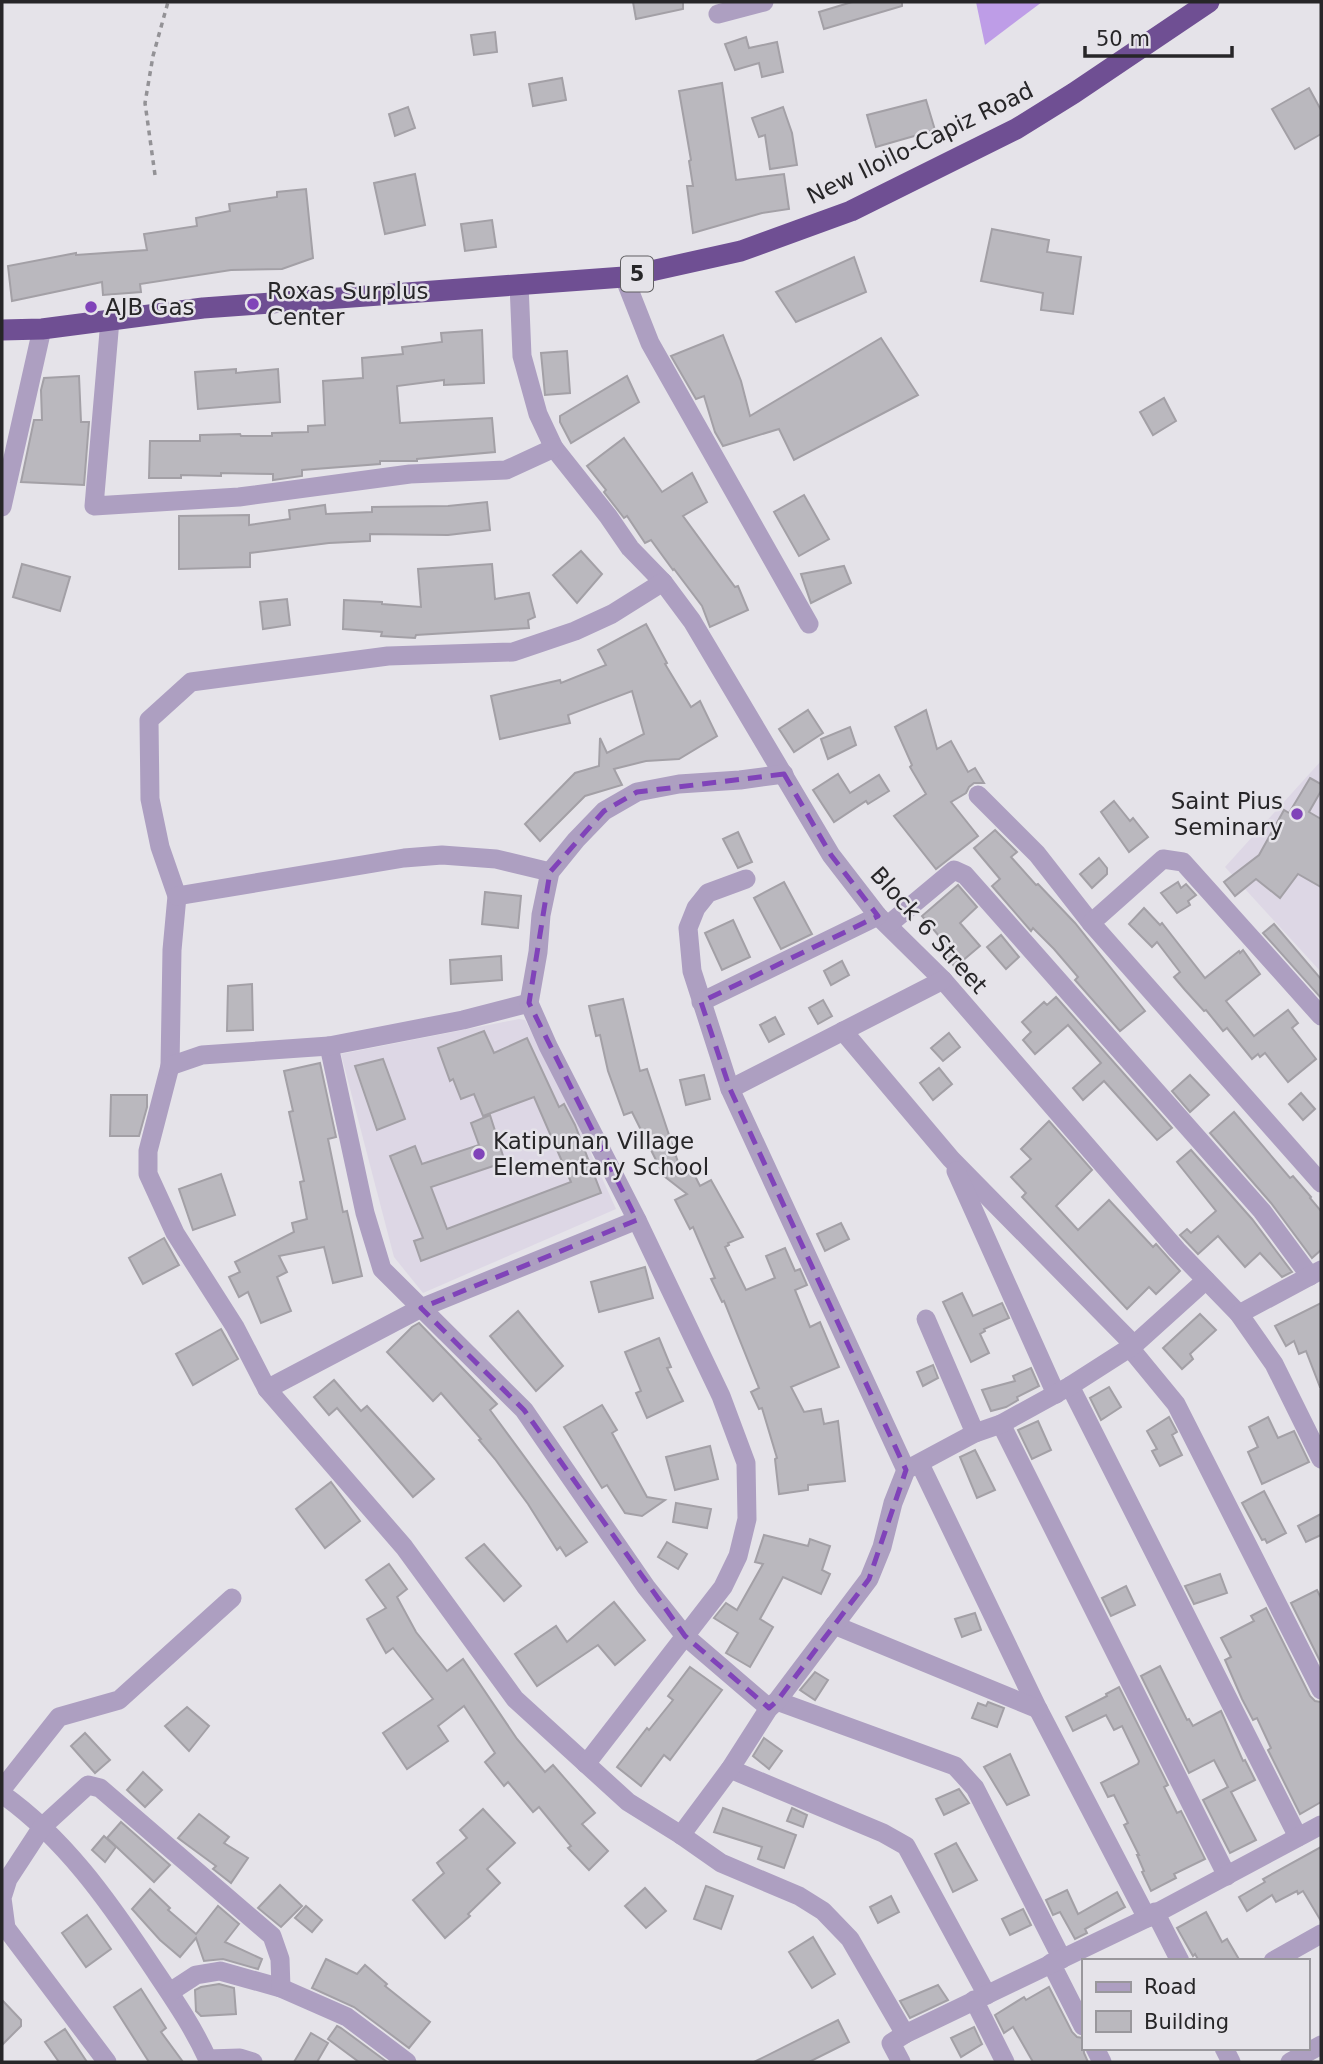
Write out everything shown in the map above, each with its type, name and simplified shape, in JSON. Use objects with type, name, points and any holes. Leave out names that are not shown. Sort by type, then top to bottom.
[{"type":"highway","name":"New Iloilo-Capiz Road","points":[[2,331],[42,329],[203,308],[624,277],[741,251],[851,211],[1016,129],[1209,2]]},
{"type":"street","points":[[718,14],[764,2]]},
{"type":"street","points":[[624,277],[650,343],[809,624]]},
{"type":"street","name":"Block 6 Street","points":[[519,284],[522,356],[538,414],[554,448],[630,548],[663,582],[692,621],[831,855],[883,921],[943,980],[1068,1127],[1239,1314],[1274,1364],[1321,1459]]},
{"type":"street","points":[[110,320],[94,506],[239,498],[410,474],[506,470],[554,448]]},
{"type":"street","points":[[2,508],[42,329]]},
{"type":"street","points":[[663,582],[612,614],[575,631],[513,652],[388,656],[191,682],[149,720],[150,800],[160,847],[177,896],[172,950],[170,1066],[148,1151],[148,1174],[176,1233],[235,1327],[267,1389],[404,1548],[515,1699],[628,1802],[721,1863],[799,1896],[822,1911],[850,1939],[905,2034]]},
{"type":"street","points":[[586,1764],[723,1587],[738,1556],[747,1519],[746,1463],[721,1396],[529,1003],[541,915],[550,872],[604,811],[637,792],[679,784],[784,774]]},
{"type":"street","points":[[978,795],[1037,854],[1091,923],[1321,1183]]},
{"type":"street","points":[[177,896],[404,858],[442,855],[496,859],[550,872]]},
{"type":"street","points":[[1091,923],[1163,859],[1183,862],[1321,1016]]},
{"type":"street","points":[[701,1002],[883,921],[954,870],[964,875],[1316,1273],[1239,1314]]},
{"type":"street","points":[[746,879],[708,893],[696,908],[688,928],[692,971],[730,1089],[913,1467],[1038,1709],[1151,1915],[1179,1959]]},
{"type":"street","points":[[730,1089],[943,980]]},
{"type":"street","points":[[170,1066],[202,1055],[329,1046],[463,1020],[529,1003]]},
{"type":"street","points":[[843,1031],[951,1159],[1132,1347],[1177,1404],[1321,1690]]},
{"type":"street","points":[[329,1046],[365,1213],[382,1269],[524,1410],[646,1587],[685,1636],[773,1704],[955,1766],[975,1788],[1056,1961],[1082,2024]]},
{"type":"street","points":[[951,1159],[1063,1390],[1298,1837]]},
{"type":"street","points":[[267,1389],[421,1308],[637,1220]]},
{"type":"street","points":[[681,1835],[730,1769],[773,1704],[869,1579],[882,1547],[893,1503],[913,1467],[975,1433],[1001,1424],[1063,1390],[1132,1347],[1206,1280]]},
{"type":"street","points":[[926,1319],[975,1433]]},
{"type":"street","points":[[1001,1424],[1227,1875]]},
{"type":"street","points":[[232,1598],[119,1700],[59,1717],[2,1791],[65,1849],[107,1898],[196,2031],[209,2061],[240,2058],[253,2062]]},
{"type":"street","points":[[834,1626],[1038,1709]]},
{"type":"street","points":[[730,1769],[883,1833],[906,1846],[981,1997],[1005,2062]]},
{"type":"street","points":[[107,2062],[4,1929],[2,1898],[8,1879],[42,1827],[88,1785],[100,1788],[272,1936],[281,1959],[281,1988]]},
{"type":"street","points":[[901,2062],[891,2043],[905,2034],[1151,1915],[1321,1825]]},
{"type":"street","points":[[1277,1959],[1321,1934]]},
{"type":"street","points":[[170,1992],[196,1975],[220,1971],[281,1988],[348,2017],[407,2062]]},
{"type":"street","points":[[1290,2062],[1321,2045]]},
{"type":"path","points":[[155,174],[145,103],[153,56],[168,2]]},
{"type":"highlighted area","points":[[784,774],[831,855],[878,916],[701,1002],[730,1089],[906,1470],[869,1579],[769,1708],[685,1636],[524,1410],[421,1308],[637,1220],[529,1003],[550,872],[604,811],[637,792]]},
{"type":"shaded area","points":[[976,2],[1042,2],[985,45]]},
{"type":"shaded area","name":"Saint Pius Seminary","points":[[1321,761],[1321,972],[1225,867]]},
{"type":"shaded area","name":"Katipunan Village Elementary School","points":[[525,1020],[566,1098],[616,1209],[423,1293],[394,1257],[341,1054]]},
{"type":"building","points":[[633,2],[683,2],[683,9],[636,19]]},
{"type":"building","points":[[852,2],[902,2],[902,6],[824,29],[819,12]]},
{"type":"building","points":[[495,32],[497,52],[474,55],[471,35]]},
{"type":"building","points":[[746,37],[749,48],[777,42],[783,72],[762,77],[759,63],[735,70],[725,44]]},
{"type":"building","points":[[562,78],[566,100],[533,106],[529,84]]},
{"type":"building","points":[[722,83],[736,180],[784,174],[789,209],[762,213],[693,233],[687,186],[693,186],[691,160],[679,91]]},
{"type":"building","points":[[1309,88],[1321,110],[1321,134],[1295,149],[1272,109]]},
{"type":"building","points":[[926,100],[935,130],[876,147],[867,115]]},
{"type":"building","points":[[408,107],[415,128],[395,136],[389,114]]},
{"type":"building","points":[[783,107],[792,133],[797,165],[770,169],[765,135],[759,137],[752,118]]},
{"type":"building","points":[[415,174],[425,225],[385,234],[374,183]]},
{"type":"building","points":[[306,189],[313,258],[282,269],[231,270],[140,284],[141,292],[103,295],[102,282],[12,301],[8,266],[76,253],[147,250],[144,234],[197,226],[196,218],[230,211],[229,204],[277,197],[277,192]]},
{"type":"building","points":[[492,220],[496,247],[465,251],[461,224]]},
{"type":"building","points":[[992,229],[1049,240],[1047,252],[1081,257],[1073,314],[1041,310],[1043,293],[981,281]]},
{"type":"building","points":[[854,257],[866,292],[796,322],[776,292]]},
{"type":"building","points":[[482,330],[484,383],[444,385],[444,380],[397,386],[400,423],[492,418],[495,452],[302,470],[302,476],[273,480],[273,474],[221,473],[221,476],[181,475],[181,478],[149,478],[150,441],[200,441],[200,435],[272,436],[272,433],[308,432],[308,426],[325,425],[323,381],[363,378],[362,358],[403,354],[402,347],[442,342],[441,333]]},
{"type":"building","points":[[723,335],[741,381],[750,416],[881,338],[918,395],[794,460],[779,429],[723,446],[715,432],[704,396],[696,399],[671,356]]},
{"type":"building","points":[[567,351],[570,393],[545,395],[541,353]]},
{"type":"building","points":[[236,369],[236,373],[278,369],[280,402],[198,409],[195,372]]},
{"type":"building","points":[[79,376],[81,422],[89,422],[84,485],[21,482],[34,420],[42,420],[41,390],[44,378]]},
{"type":"building","points":[[627,376],[639,402],[571,443],[560,422],[560,416]]},
{"type":"building","points":[[1164,398],[1176,421],[1153,435],[1140,412]]},
{"type":"building","points":[[624,438],[662,492],[692,473],[707,502],[683,516],[735,587],[738,586],[748,610],[710,627],[702,606],[674,569],[651,540],[645,543],[627,516],[624,518],[604,492],[606,490],[587,466]]},
{"type":"building","points":[[804,495],[829,539],[799,556],[774,512]]},
{"type":"building","points":[[487,502],[490,530],[448,535],[370,534],[370,541],[250,553],[250,567],[179,569],[179,516],[249,515],[249,525],[290,519],[289,510],[325,505],[326,514],[372,512],[372,507],[448,506]]},
{"type":"building","points":[[581,551],[602,574],[577,603],[553,575]]},
{"type":"building","points":[[22,564],[70,577],[60,611],[13,597]]},
{"type":"building","points":[[492,564],[495,599],[529,593],[535,617],[528,620],[529,628],[416,635],[415,638],[381,636],[382,632],[343,629],[344,600],[421,607],[418,569]]},
{"type":"building","points":[[844,566],[851,583],[811,603],[801,574]]},
{"type":"building","points":[[287,599],[290,625],[263,629],[260,602]]},
{"type":"building","points":[[646,624],[667,663],[665,664],[691,707],[700,701],[717,736],[679,759],[646,761],[614,769],[622,785],[585,796],[540,841],[525,824],[575,773],[599,766],[600,738],[607,753],[644,734],[632,691],[568,715],[570,723],[500,739],[491,696],[560,680],[561,683],[606,665],[598,650]]},
{"type":"building","points":[[808,710],[823,733],[794,752],[779,729]]},
{"type":"building","points":[[926,710],[937,749],[951,741],[968,772],[975,768],[984,783],[974,783],[966,793],[951,802],[978,836],[936,869],[894,816],[926,794],[910,767],[912,765],[895,727]]},
{"type":"building","points":[[850,727],[856,745],[828,759],[821,739]]},
{"type":"building","points":[[838,774],[850,793],[879,775],[889,791],[868,804],[866,801],[834,822],[813,790]]},
{"type":"building","points":[[1310,778],[1321,784],[1321,791],[1309,812],[1321,819],[1321,887],[1298,874],[1280,898],[1256,879],[1235,896],[1224,882],[1259,855],[1284,810],[1289,813]]},
{"type":"building","points":[[1114,801],[1130,821],[1133,818],[1148,837],[1129,852],[1101,812]]},
{"type":"building","points":[[995,830],[1017,852],[1011,857],[1075,923],[1145,1011],[1120,1031],[1075,980],[1078,977],[1054,949],[1033,928],[1031,931],[992,886],[1000,879],[974,848]]},
{"type":"building","points":[[738,832],[752,862],[738,868],[723,839]]},
{"type":"building","points":[[1099,858],[1107,868],[1107,874],[1092,888],[1080,874]]},
{"type":"building","points":[[784,882],[812,934],[781,949],[754,898]]},
{"type":"building","points":[[1178,882],[1181,888],[1186,884],[1196,895],[1188,901],[1190,905],[1177,913],[1161,893]]},
{"type":"building","points":[[958,885],[977,907],[960,923],[980,946],[955,967],[939,949],[945,943],[922,916]]},
{"type":"building","points":[[485,892],[521,896],[518,928],[482,924]]},
{"type":"building","points":[[1144,908],[1160,925],[1162,923],[1205,978],[1243,950],[1260,974],[1226,1001],[1254,1036],[1288,1010],[1298,1023],[1292,1028],[1316,1059],[1288,1082],[1265,1053],[1252,1059],[1227,1028],[1223,1031],[1174,977],[1180,972],[1157,942],[1152,947],[1129,924]]},
{"type":"building","points":[[733,920],[750,957],[722,970],[705,933]]},
{"type":"building","points":[[1274,924],[1321,979],[1321,998],[1263,933]]},
{"type":"building","points":[[1001,935],[1019,957],[1006,969],[987,947]]},
{"type":"building","points":[[501,956],[502,980],[451,984],[450,960]]},
{"type":"building","points":[[842,961],[849,975],[831,985],[824,971]]},
{"type":"building","points":[[252,984],[253,1030],[227,1031],[228,986]]},
{"type":"building","points":[[1056,997],[1172,1128],[1157,1140],[1104,1081],[1083,1100],[1073,1088],[1101,1063],[1068,1025],[1035,1054],[1023,1040],[1031,1032],[1022,1022],[1044,1002],[1047,1005]]},
{"type":"building","points":[[623,999],[640,1071],[647,1069],[681,1171],[691,1168],[700,1186],[711,1180],[743,1237],[725,1247],[746,1290],[775,1278],[766,1256],[785,1248],[795,1271],[800,1269],[807,1285],[795,1290],[810,1327],[820,1322],[839,1367],[791,1387],[804,1412],[821,1409],[824,1424],[838,1421],[845,1481],[808,1485],[808,1490],[779,1494],[777,1458],[762,1408],[759,1409],[751,1392],[759,1388],[724,1301],[722,1302],[711,1279],[715,1278],[693,1227],[690,1229],[675,1200],[687,1194],[664,1176],[632,1112],[624,1115],[608,1071],[600,1035],[596,1036],[589,1006]]},
{"type":"building","points":[[823,1000],[832,1016],[818,1024],[809,1008]]},
{"type":"building","points":[[775,1017],[784,1034],[769,1042],[760,1025]]},
{"type":"building","points":[[484,1031],[494,1053],[527,1038],[559,1107],[564,1104],[575,1125],[601,1193],[421,1261],[414,1241],[423,1238],[390,1156],[415,1146],[422,1164],[479,1145],[471,1123],[490,1115],[505,1162],[431,1187],[447,1229],[571,1182],[534,1097],[483,1116],[474,1094],[461,1099],[453,1079],[450,1081],[438,1048]]},
{"type":"building","points":[[949,1033],[960,1047],[943,1061],[931,1048]]},
{"type":"building","points":[[383,1059],[405,1119],[377,1130],[355,1066]]},
{"type":"building","points":[[320,1063],[336,1137],[328,1139],[343,1212],[347,1211],[362,1276],[333,1283],[324,1247],[279,1256],[287,1272],[277,1277],[291,1311],[261,1323],[248,1292],[239,1297],[229,1277],[240,1272],[235,1262],[294,1232],[292,1223],[307,1219],[300,1182],[304,1181],[289,1112],[293,1111],[284,1071]]},
{"type":"building","points":[[939,1068],[952,1084],[933,1100],[920,1083]]},
{"type":"building","points":[[704,1075],[710,1099],[686,1105],[680,1080]]},
{"type":"building","points":[[1190,1075],[1209,1095],[1190,1112],[1172,1091]]},
{"type":"building","points":[[1301,1093],[1315,1109],[1303,1120],[1289,1104]]},
{"type":"building","points":[[111,1095],[147,1095],[147,1107],[139,1136],[110,1136]]},
{"type":"building","points":[[1234,1112],[1321,1211],[1321,1250],[1312,1258],[1271,1203],[1210,1133]]},
{"type":"building","points":[[1049,1121],[1092,1170],[1056,1206],[1078,1230],[1109,1200],[1153,1247],[1156,1244],[1180,1271],[1156,1294],[1149,1287],[1127,1309],[1022,1197],[1026,1193],[1011,1177],[1031,1159],[1021,1149]]},
{"type":"building","points":[[1191,1150],[1252,1219],[1292,1272],[1282,1277],[1260,1253],[1245,1267],[1218,1236],[1198,1254],[1180,1235],[1187,1229],[1191,1233],[1216,1211],[1177,1162]]},
{"type":"building","points":[[221,1174],[235,1215],[193,1230],[179,1189]]},
{"type":"building","points":[[841,1223],[849,1239],[825,1251],[817,1234]]},
{"type":"building","points":[[164,1238],[179,1265],[143,1284],[129,1258]]},
{"type":"building","points":[[645,1267],[653,1298],[599,1312],[591,1282]]},
{"type":"building","points":[[962,1293],[973,1316],[1002,1303],[1009,1318],[984,1329],[980,1334],[989,1353],[971,1362],[943,1302]]},
{"type":"building","points":[[1321,1303],[1320,1387],[1306,1351],[1299,1354],[1294,1341],[1286,1346],[1275,1326]]},
{"type":"building","points":[[518,1311],[563,1366],[536,1391],[490,1336]]},
{"type":"building","points":[[1200,1314],[1216,1330],[1190,1354],[1193,1359],[1182,1369],[1163,1348]]},
{"type":"building","points":[[419,1323],[497,1404],[490,1410],[587,1542],[566,1556],[560,1547],[557,1550],[528,1504],[479,1440],[481,1439],[441,1393],[433,1401],[387,1352]]},
{"type":"building","points":[[221,1329],[238,1359],[193,1385],[176,1354]]},
{"type":"building","points":[[659,1338],[671,1367],[667,1368],[683,1401],[647,1418],[636,1393],[641,1391],[625,1352]]},
{"type":"building","points":[[933,1365],[938,1378],[923,1386],[917,1372]]},
{"type":"building","points":[[1031,1368],[1039,1386],[1017,1397],[1018,1400],[1006,1407],[991,1411],[982,1390],[1015,1381],[1013,1376]]},
{"type":"building","points":[[334,1380],[361,1411],[367,1406],[434,1479],[413,1497],[337,1408],[329,1415],[314,1397]]},
{"type":"building","points":[[1109,1387],[1121,1407],[1101,1420],[1090,1398]]},
{"type":"building","points":[[602,1405],[617,1430],[612,1433],[647,1497],[665,1500],[642,1516],[625,1513],[607,1485],[602,1488],[564,1427]]},
{"type":"building","points":[[1169,1417],[1177,1432],[1172,1435],[1182,1455],[1160,1466],[1152,1451],[1157,1449],[1147,1431]]},
{"type":"building","points":[[1268,1417],[1278,1438],[1294,1431],[1309,1462],[1262,1484],[1248,1452],[1258,1447],[1249,1427]]},
{"type":"building","points":[[1038,1421],[1051,1450],[1032,1459],[1018,1430]]},
{"type":"building","points":[[710,1446],[718,1479],[675,1490],[666,1457]]},
{"type":"building","points":[[975,1450],[995,1490],[977,1498],[960,1457]]},
{"type":"building","points":[[331,1482],[360,1521],[325,1548],[296,1509]]},
{"type":"building","points":[[1264,1491],[1286,1533],[1267,1543],[1265,1539],[1262,1540],[1242,1503]]},
{"type":"building","points":[[676,1503],[711,1509],[707,1528],[673,1522]]},
{"type":"building","points":[[1321,1514],[1321,1535],[1306,1542],[1298,1526]]},
{"type":"building","points":[[764,1535],[808,1546],[810,1539],[830,1546],[822,1570],[830,1574],[821,1594],[783,1577],[760,1619],[773,1627],[750,1667],[726,1653],[738,1633],[714,1618],[726,1603],[737,1610],[763,1564],[755,1562]]},
{"type":"building","points":[[667,1542],[687,1554],[678,1569],[658,1557]]},
{"type":"building","points":[[484,1544],[521,1586],[504,1601],[466,1558]]},
{"type":"building","points":[[389,1564],[407,1589],[397,1597],[416,1632],[447,1671],[463,1659],[517,1739],[545,1772],[553,1765],[595,1813],[582,1824],[608,1851],[589,1870],[568,1848],[571,1846],[539,1807],[533,1812],[508,1782],[504,1786],[485,1762],[495,1753],[464,1706],[438,1726],[448,1741],[407,1769],[383,1733],[433,1699],[393,1648],[386,1653],[367,1619],[386,1608],[366,1580]]},
{"type":"building","points":[[1220,1574],[1227,1593],[1194,1604],[1185,1586]]},
{"type":"building","points":[[1126,1586],[1135,1605],[1111,1616],[1102,1598]]},
{"type":"building","points":[[1317,1590],[1321,1598],[1321,1663],[1291,1603]]},
{"type":"building","points":[[614,1602],[645,1640],[615,1665],[598,1645],[537,1686],[515,1654],[556,1626],[567,1642]]},
{"type":"building","points":[[1266,1608],[1310,1696],[1321,1702],[1321,1802],[1300,1814],[1268,1750],[1271,1748],[1257,1718],[1253,1720],[1242,1699],[1225,1660],[1231,1657],[1221,1638],[1254,1621],[1251,1616]]},
{"type":"building","points":[[975,1613],[981,1630],[962,1637],[955,1619]]},
{"type":"building","points":[[1160,1666],[1187,1720],[1189,1719],[1193,1726],[1221,1711],[1243,1761],[1245,1760],[1255,1780],[1231,1792],[1256,1840],[1230,1853],[1203,1800],[1228,1787],[1214,1760],[1189,1773],[1141,1676]]},
{"type":"building","points":[[690,1667],[722,1690],[670,1760],[664,1755],[641,1786],[617,1767],[673,1700],[668,1696]]},
{"type":"building","points":[[815,1672],[828,1680],[815,1700],[800,1690]]},
{"type":"building","points":[[1119,1687],[1168,1785],[1164,1787],[1177,1813],[1181,1811],[1205,1859],[1174,1874],[1176,1878],[1151,1891],[1142,1872],[1144,1871],[1139,1855],[1124,1825],[1128,1823],[1114,1795],[1108,1797],[1101,1783],[1138,1764],[1122,1726],[1114,1730],[1106,1715],[1073,1731],[1066,1717]]},
{"type":"building","points":[[988,1702],[1004,1708],[997,1727],[972,1718],[978,1703],[986,1706]]},
{"type":"building","points":[[187,1707],[209,1726],[189,1751],[165,1726]]},
{"type":"building","points":[[85,1733],[110,1760],[95,1773],[71,1746]]},
{"type":"building","points":[[764,1738],[782,1751],[769,1769],[753,1756]]},
{"type":"building","points":[[1010,1754],[1029,1795],[1007,1805],[984,1767]]},
{"type":"building","points":[[143,1772],[162,1790],[145,1807],[127,1790]]},
{"type":"building","points":[[959,1789],[969,1803],[944,1815],[936,1799]]},
{"type":"building","points":[[723,1808],[796,1835],[784,1868],[758,1859],[762,1847],[714,1832]]},
{"type":"building","points":[[792,1808],[807,1815],[803,1827],[787,1821]]},
{"type":"building","points":[[483,1809],[515,1843],[487,1869],[500,1883],[468,1914],[470,1916],[445,1938],[413,1900],[444,1873],[437,1863],[467,1838],[460,1830]]},
{"type":"building","points":[[199,1814],[229,1837],[224,1843],[248,1858],[231,1883],[213,1869],[216,1866],[178,1838]]},
{"type":"building","points":[[121,1822],[170,1865],[154,1882],[107,1838]]},
{"type":"building","points":[[104,1836],[116,1847],[105,1862],[92,1850]]},
{"type":"building","points":[[956,1843],[977,1880],[953,1892],[935,1854]]},
{"type":"building","points":[[1321,1847],[1321,1921],[1303,1891],[1298,1894],[1297,1891],[1276,1902],[1272,1895],[1247,1911],[1239,1897],[1265,1882],[1263,1879]]},
{"type":"building","points":[[280,1885],[302,1906],[281,1927],[258,1908]]},
{"type":"building","points":[[706,1886],[733,1896],[721,1929],[694,1919]]},
{"type":"building","points":[[645,1888],[666,1911],[646,1928],[625,1906]]},
{"type":"building","points":[[150,1889],[170,1908],[168,1910],[196,1934],[218,1906],[239,1924],[225,1942],[262,1959],[258,1969],[223,1959],[204,1961],[196,1938],[180,1957],[160,1940],[132,1909]]},
{"type":"building","points":[[1067,1890],[1078,1914],[1117,1892],[1125,1907],[1085,1929],[1087,1933],[1075,1939],[1060,1912],[1053,1915],[1046,1900]]},
{"type":"building","points":[[891,1896],[899,1912],[878,1923],[870,1907]]},
{"type":"building","points":[[306,1906],[322,1920],[312,1932],[295,1918]]},
{"type":"building","points":[[1023,1909],[1031,1925],[1010,1935],[1002,1919]]},
{"type":"building","points":[[1206,1912],[1222,1942],[1227,1939],[1239,1959],[1198,1959],[1195,1954],[1193,1956],[1177,1928]]},
{"type":"building","points":[[87,1915],[111,1949],[86,1967],[62,1933]]},
{"type":"building","points":[[813,1937],[835,1974],[812,1988],[789,1952]]},
{"type":"building","points":[[326,1959],[357,1974],[365,1965],[387,1984],[385,1986],[430,2022],[409,2048],[354,2007],[312,1988]]},
{"type":"building","points":[[219,1984],[234,1988],[236,2014],[201,2016],[196,2011],[195,1990]]},
{"type":"building","points":[[938,1985],[948,2000],[910,2018],[900,2001]]},
{"type":"building","points":[[1049,1987],[1072,2032],[1082,2038],[1082,2050],[1088,2062],[1033,2062],[1013,2027],[1004,2033],[995,2015],[1024,1997],[1026,2000]]},
{"type":"building","points":[[141,1989],[166,2028],[161,2032],[183,2062],[149,2062],[114,2007]]},
{"type":"building","points":[[2,2000],[21,2020],[21,2026],[2,2045]]},
{"type":"building","points":[[838,2020],[849,2042],[809,2062],[754,2062]]},
{"type":"building","points":[[337,2026],[387,2062],[359,2062],[328,2039]]},
{"type":"building","points":[[974,2027],[982,2044],[961,2057],[951,2038]]},
{"type":"building","points":[[65,2029],[87,2062],[59,2062],[45,2042]]},
{"type":"building","points":[[311,2033],[328,2043],[317,2062],[294,2062]]},
{"type":"place","name":"Roxas Surplus Center","points":[[253,304]]},
{"type":"place","name":"AJB Gas","points":[[91,307]]},
{"type":"place","name":"Saint Pius Seminary","points":[[1297,814]]},
{"type":"place","name":"Katipunan Village Elementary School","points":[[479,1154]]}]
